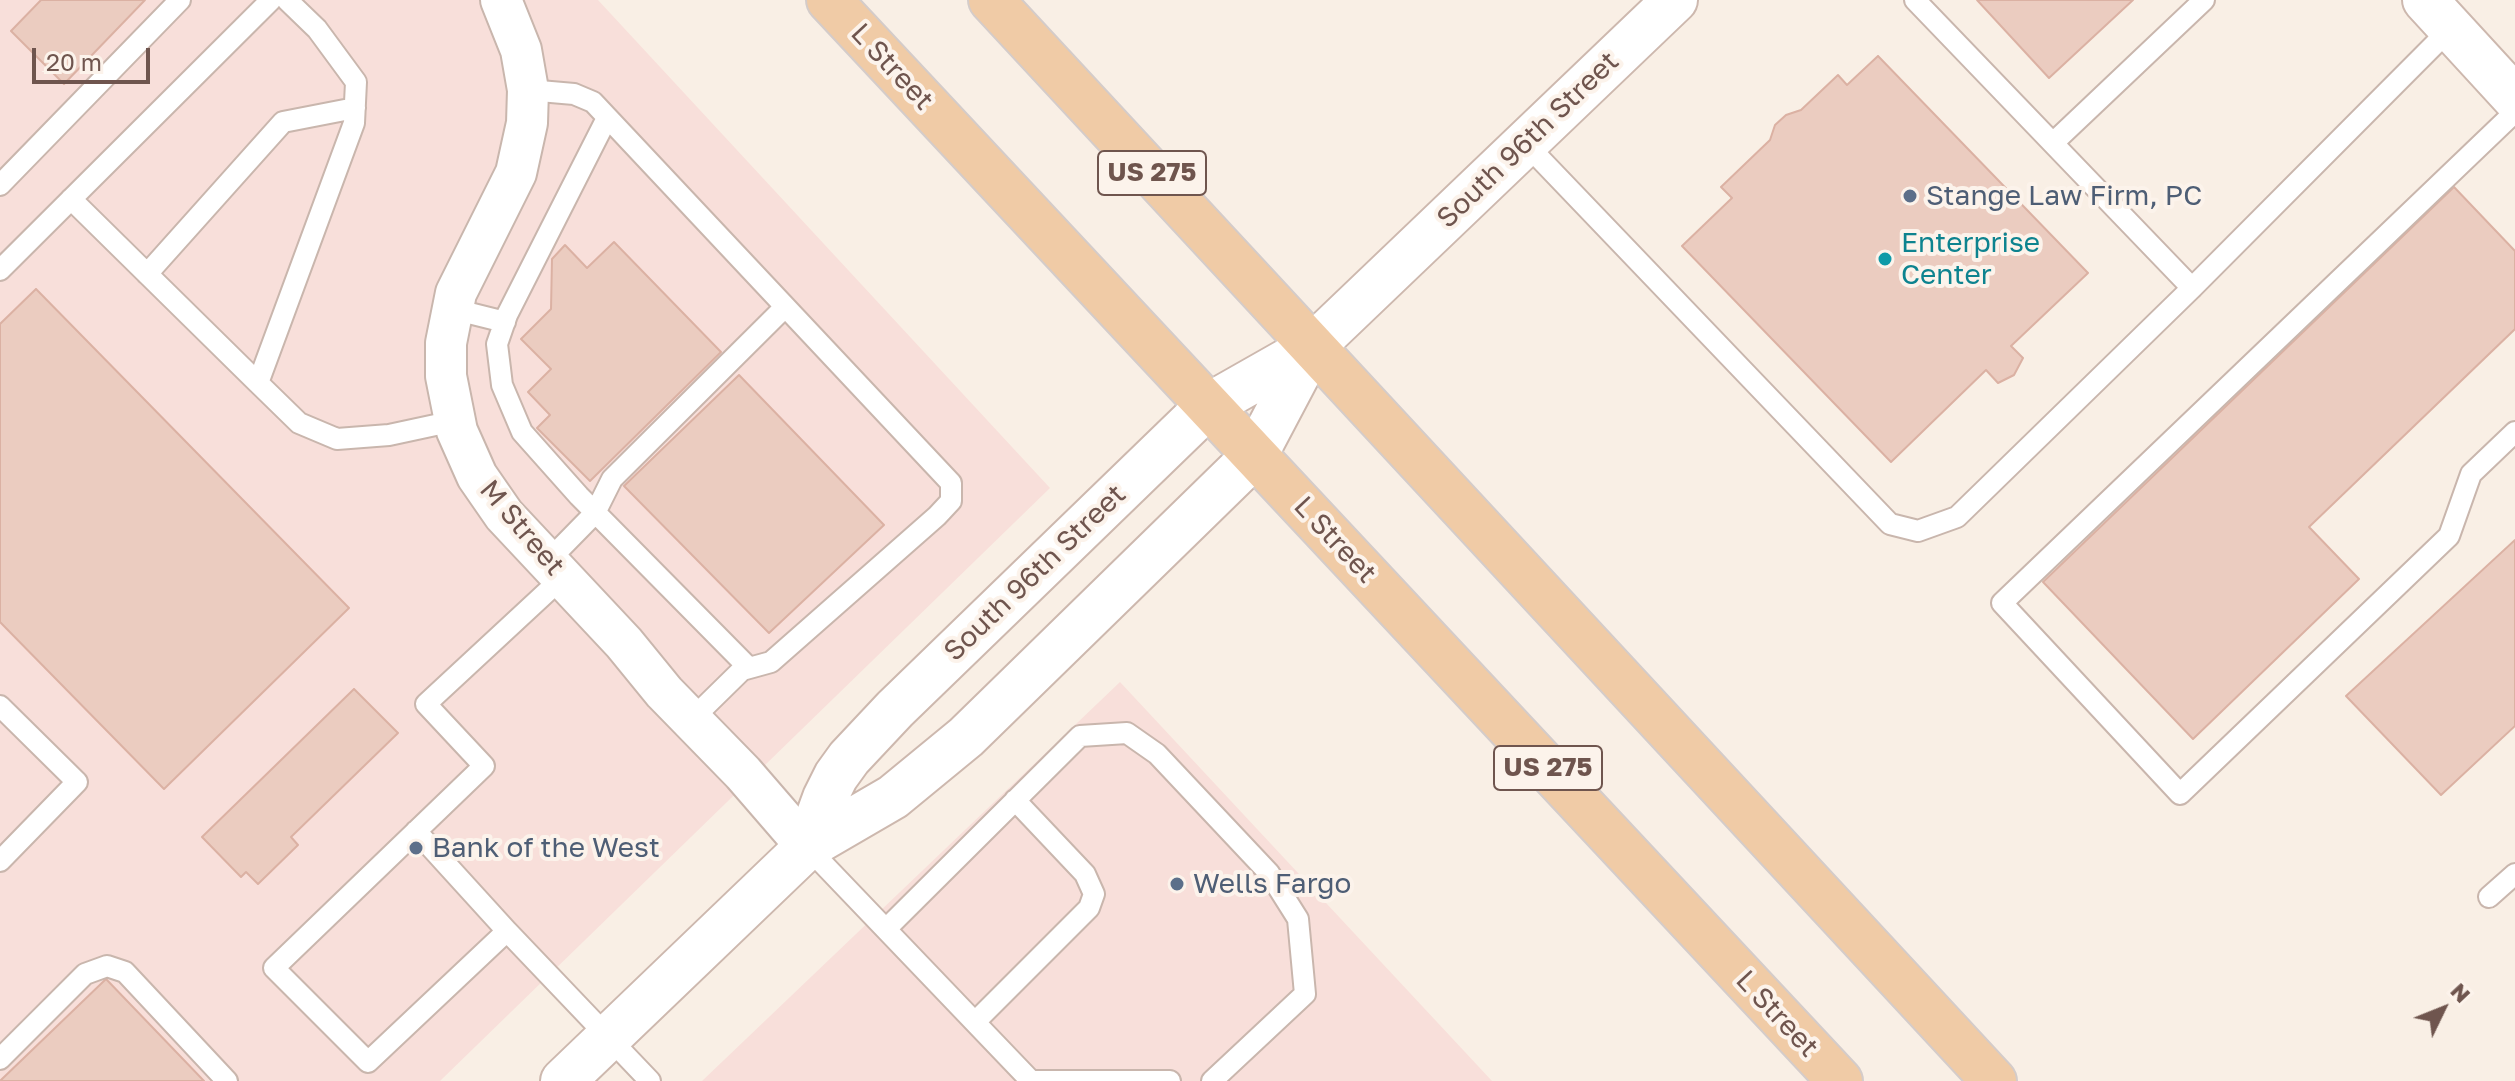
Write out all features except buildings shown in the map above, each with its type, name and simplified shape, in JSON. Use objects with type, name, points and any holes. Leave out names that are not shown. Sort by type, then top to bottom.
[{"type":"main road","name":"L Street","points":[[829,0],[1840,1081]]},
{"type":"main road","name":"US 275","points":[[991,0],[1994,1081]]},
{"type":"main road","name":"South 96th Street","points":[[807,847],[825,798],[849,758],[895,709],[1208,406],[1312,347],[1675,0]]},
{"type":"main road","points":[[2438,14],[2515,98]]},
{"type":"main road","name":"South 96th Street","points":[[563,1081],[807,847],[893,797],[966,737],[1255,455],[1312,347]]},
{"type":"street","name":"M Street","points":[[501,0],[521,50],[528,90],[527,123],[516,173],[456,293],[446,343],[446,376],[454,421],[477,476],[504,515],[807,847]]},
{"type":"lane","points":[[0,185],[180,0]]},
{"type":"lane","points":[[0,270],[271,0]]},
{"type":"lane","points":[[258,383],[354,123],[356,82],[317,29],[287,0]]},
{"type":"lane","points":[[1915,0],[2192,288]]},
{"type":"lane","points":[[2053,143],[2204,0]]},
{"type":"lane","points":[[1525,143],[1890,524],[1918,531],[1957,517],[2192,288],[2438,14]]},
{"type":"lane","points":[[528,90],[574,94],[593,102],[951,483],[951,501],[771,662],[742,670],[691,720]]},
{"type":"lane","points":[[147,274],[283,122],[355,108]]},
{"type":"lane","points":[[2515,112],[2002,603],[2180,794],[2449,536],[2471,474],[2515,432]]},
{"type":"lane","points":[[607,118],[505,322],[497,344],[502,385],[522,432],[595,513],[749,668]]},
{"type":"lane","points":[[71,199],[299,423],[337,439],[389,435],[454,421]]},
{"type":"lane","points":[[507,931],[368,1062],[274,968],[484,766],[426,704],[555,569],[595,513],[612,479],[785,307]]},
{"type":"lane","points":[[453,309],[505,322]]},
{"type":"lane","points":[[0,706],[77,782],[0,861]]},
{"type":"lane","points":[[886,929],[1080,736],[1127,733],[1157,754],[1269,873],[1298,919],[1305,994],[1212,1081]]},
{"type":"lane","points":[[975,1022],[1089,908],[1094,894],[1085,874],[1015,800]]},
{"type":"lane","points":[[416,831],[650,1081]]},
{"type":"lane","points":[[807,847],[1031,1081],[1170,1081]]},
{"type":"lane","points":[[2489,897],[2515,874]]},
{"type":"lane","points":[[0,1059],[85,974],[107,966],[125,972],[227,1081]]},
{"type":"shaded area","points":[[0,0],[598,0],[1050,488],[440,1081],[0,1081]]},
{"type":"shaded area","points":[[1120,682],[1492,1081],[702,1081]]},
{"type":"place","name":"Stange Law Firm, PC","points":[[1910,196]]},
{"type":"place","name":"Enterprise Center","points":[[1885,259]]},
{"type":"place","name":"Bank of the West","points":[[416,848]]},
{"type":"place","name":"Wells Fargo","points":[[1177,884]]}]
